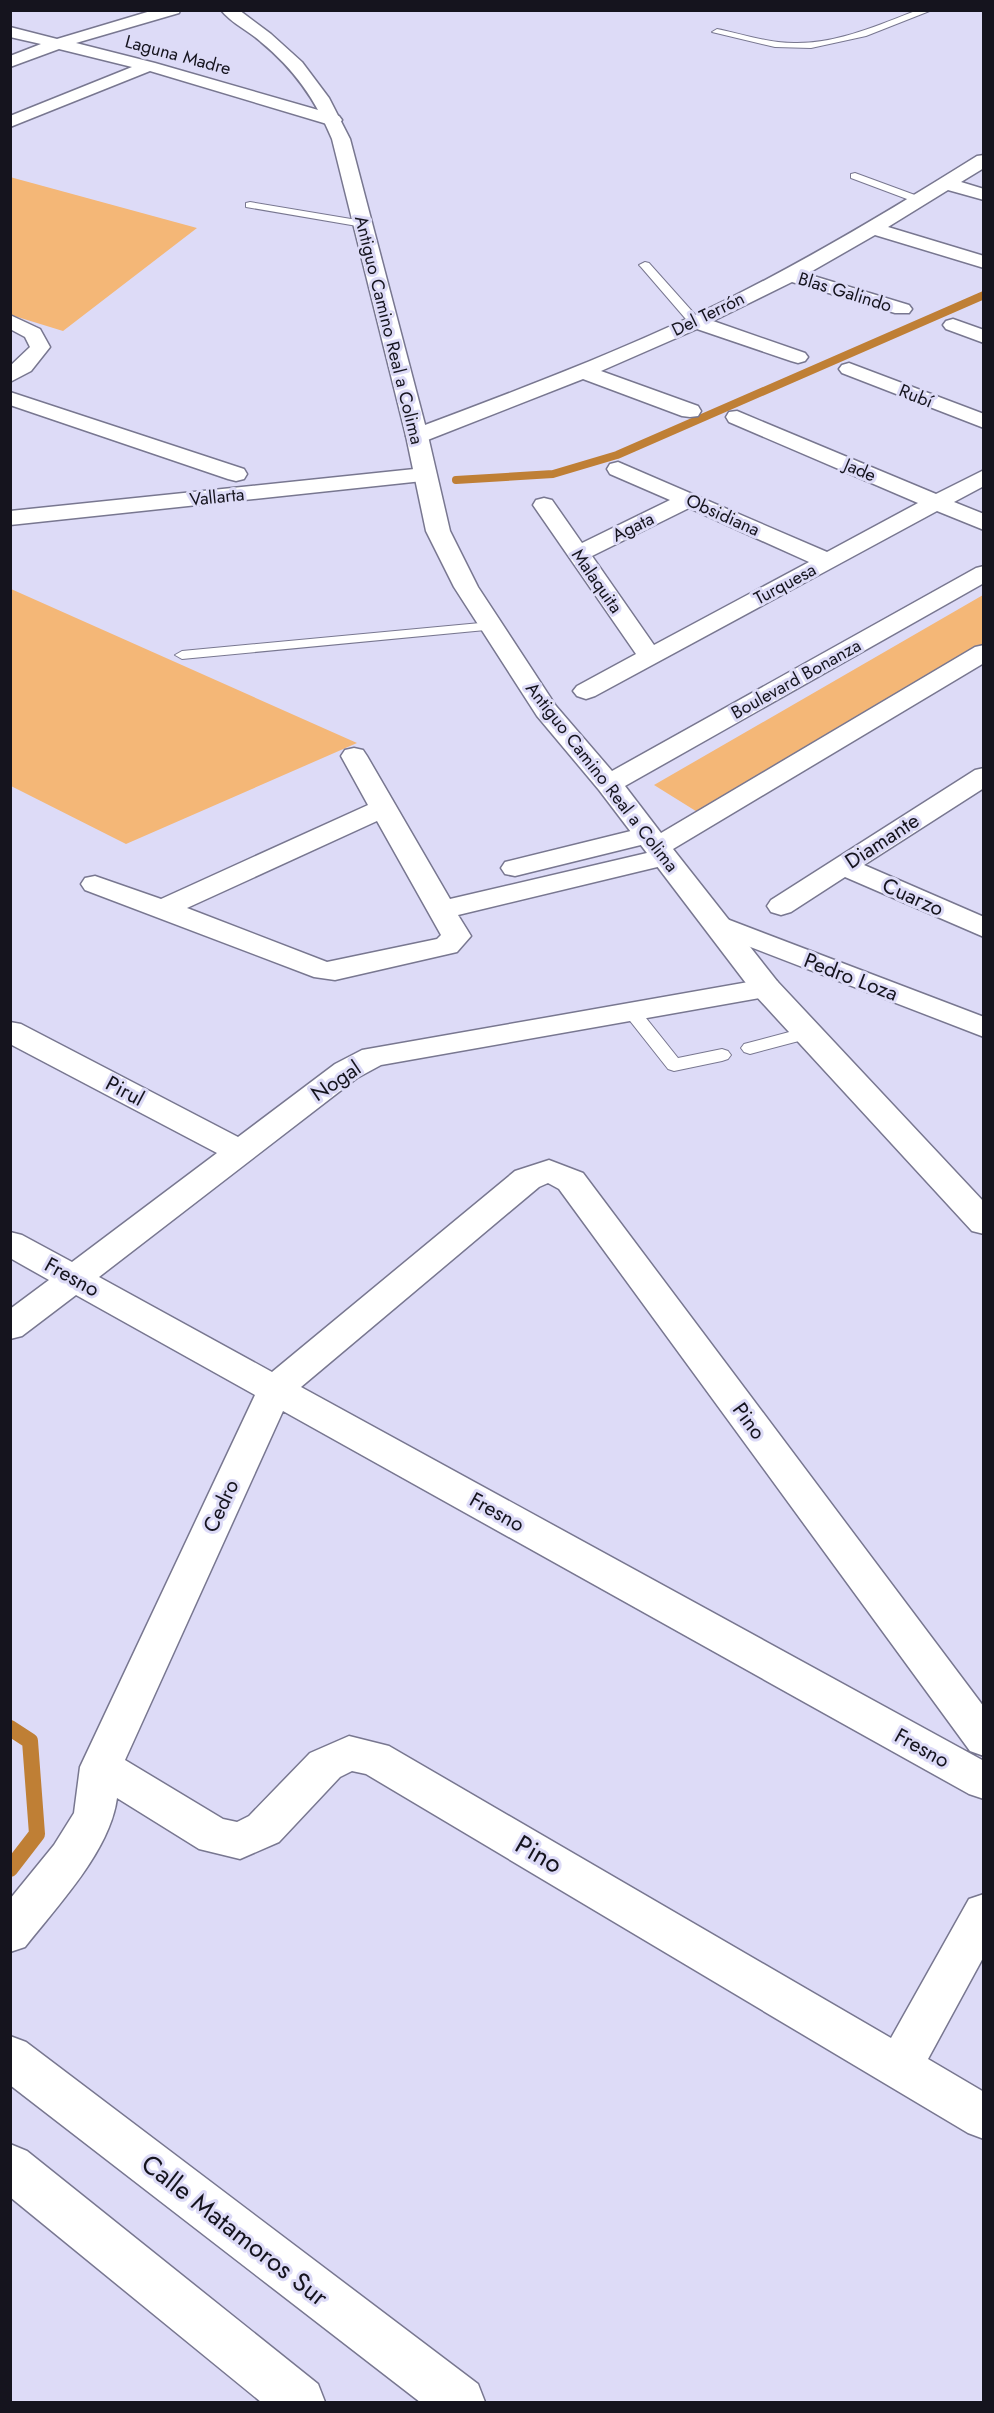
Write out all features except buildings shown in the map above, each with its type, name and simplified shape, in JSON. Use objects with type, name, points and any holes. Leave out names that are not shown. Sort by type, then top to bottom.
[{"type":"street","points":[[10,62],[57,44],[173,10]]},
{"type":"street","name":"Antiguo Camino Real a Colima","points":[[228,10],[277,48],[311,81],[341,139],[417,436],[438,531],[466,587],[546,711],[609,784],[766,988],[984,1223]]},
{"type":"street","name":"Laguna Madre","points":[[10,33],[149,66],[333,120]]},
{"type":"street","points":[[10,122],[149,66]]},
{"type":"street","name":"Del Terrón","points":[[417,436],[581,371],[695,322],[872,228],[983,160]]},
{"type":"street","points":[[947,184],[984,195]]},
{"type":"street","points":[[872,228],[984,262]]},
{"type":"street","name":"Blas Galindo","points":[[788,274],[902,309]]},
{"type":"street","points":[[10,321],[33,333],[40,347],[24,367],[10,376]]},
{"type":"street","points":[[695,322],[798,357]]},
{"type":"street","points":[[953,326],[984,337]]},
{"type":"street","name":"Rubí","points":[[849,369],[984,422]]},
{"type":"street","points":[[581,371],[690,411]]},
{"type":"street","points":[[10,398],[236,474]]},
{"type":"street","name":"Jade","points":[[737,417],[944,499],[984,508]]},
{"type":"street","name":"Obsidiana","points":[[618,469],[827,561]]},
{"type":"street","name":"Vallarta","points":[[10,518],[424,475]]},
{"type":"street","name":"Turquesa","points":[[586,691],[984,477]]},
{"type":"street","name":"Jade","points":[[944,499],[984,523]]},
{"type":"street","name":"Agata","points":[[578,554],[688,500]]},
{"type":"street","name":"Malaquita","points":[[544,505],[650,657]]},
{"type":"street","name":"Boulevard Bonanza","points":[[609,784],[984,573]]},
{"type":"street","points":[[435,899],[656,846],[984,652]]},
{"type":"street","points":[[95,884],[316,969],[335,972],[447,946],[456,936],[354,756]]},
{"type":"street","name":"Diamante","points":[[781,906],[984,776]]},
{"type":"street","points":[[162,909],[384,808]]},
{"type":"street","name":"Cuarzo","points":[[843,866],[984,928]]},
{"type":"street","name":"Pedro Loza","points":[[719,925],[984,1028]]},
{"type":"street","name":"Nogal","points":[[10,1327],[238,1151],[346,1071],[373,1058],[766,988]]},
{"type":"street","name":"Pirul","points":[[10,1031],[238,1151]]},
{"type":"street","name":"Cedro","points":[[10,1933],[69,1858],[94,1817],[101,1767],[275,1389],[526,1179],[549,1171]]},
{"type":"street","name":"Pino","points":[[549,1171],[571,1181],[984,1739]]},
{"type":"street","name":"Fresno","points":[[10,1243],[984,1782]]},
{"type":"street","name":"Pino","points":[[101,1767],[214,1836],[240,1841],[264,1829],[325,1765],[349,1753],[375,1758],[984,2117]]},
{"type":"street","points":[[900,2066],[984,1913]]},
{"type":"street","name":"Calle Matamoros Sur","points":[[10,2057],[460,2403]]},
{"type":"street","points":[[10,2168],[300,2403]]},
{"type":"lane","points":[[717,32],[791,46],[809,46],[840,40],[928,10]]},
{"type":"lane","points":[[855,176],[919,200]]},
{"type":"lane","points":[[275,197],[361,218]]},
{"type":"lane","points":[[250,205],[361,218]]},
{"type":"lane","points":[[645,265],[695,322]]},
{"type":"lane","points":[[182,655],[294,645],[367,632],[488,620]]},
{"type":"lane","points":[[632,1012],[674,1065],[722,1055]]},
{"type":"lane","points":[[750,1048],[808,1033]]},
{"type":"shaded area","points":[[10,177],[197,228],[63,331],[11,315]]},
{"type":"shaded area","points":[[10,589],[357,743],[126,844],[11,786]]},
{"type":"shaded area","points":[[983,595],[983,644],[699,813],[654,785]]},
{"type":"waterway","points":[[456,480],[553,474],[617,455],[984,295]]},
{"type":"waterway","points":[[10,1728],[30,1741],[37,1834],[10,1869]]}]
